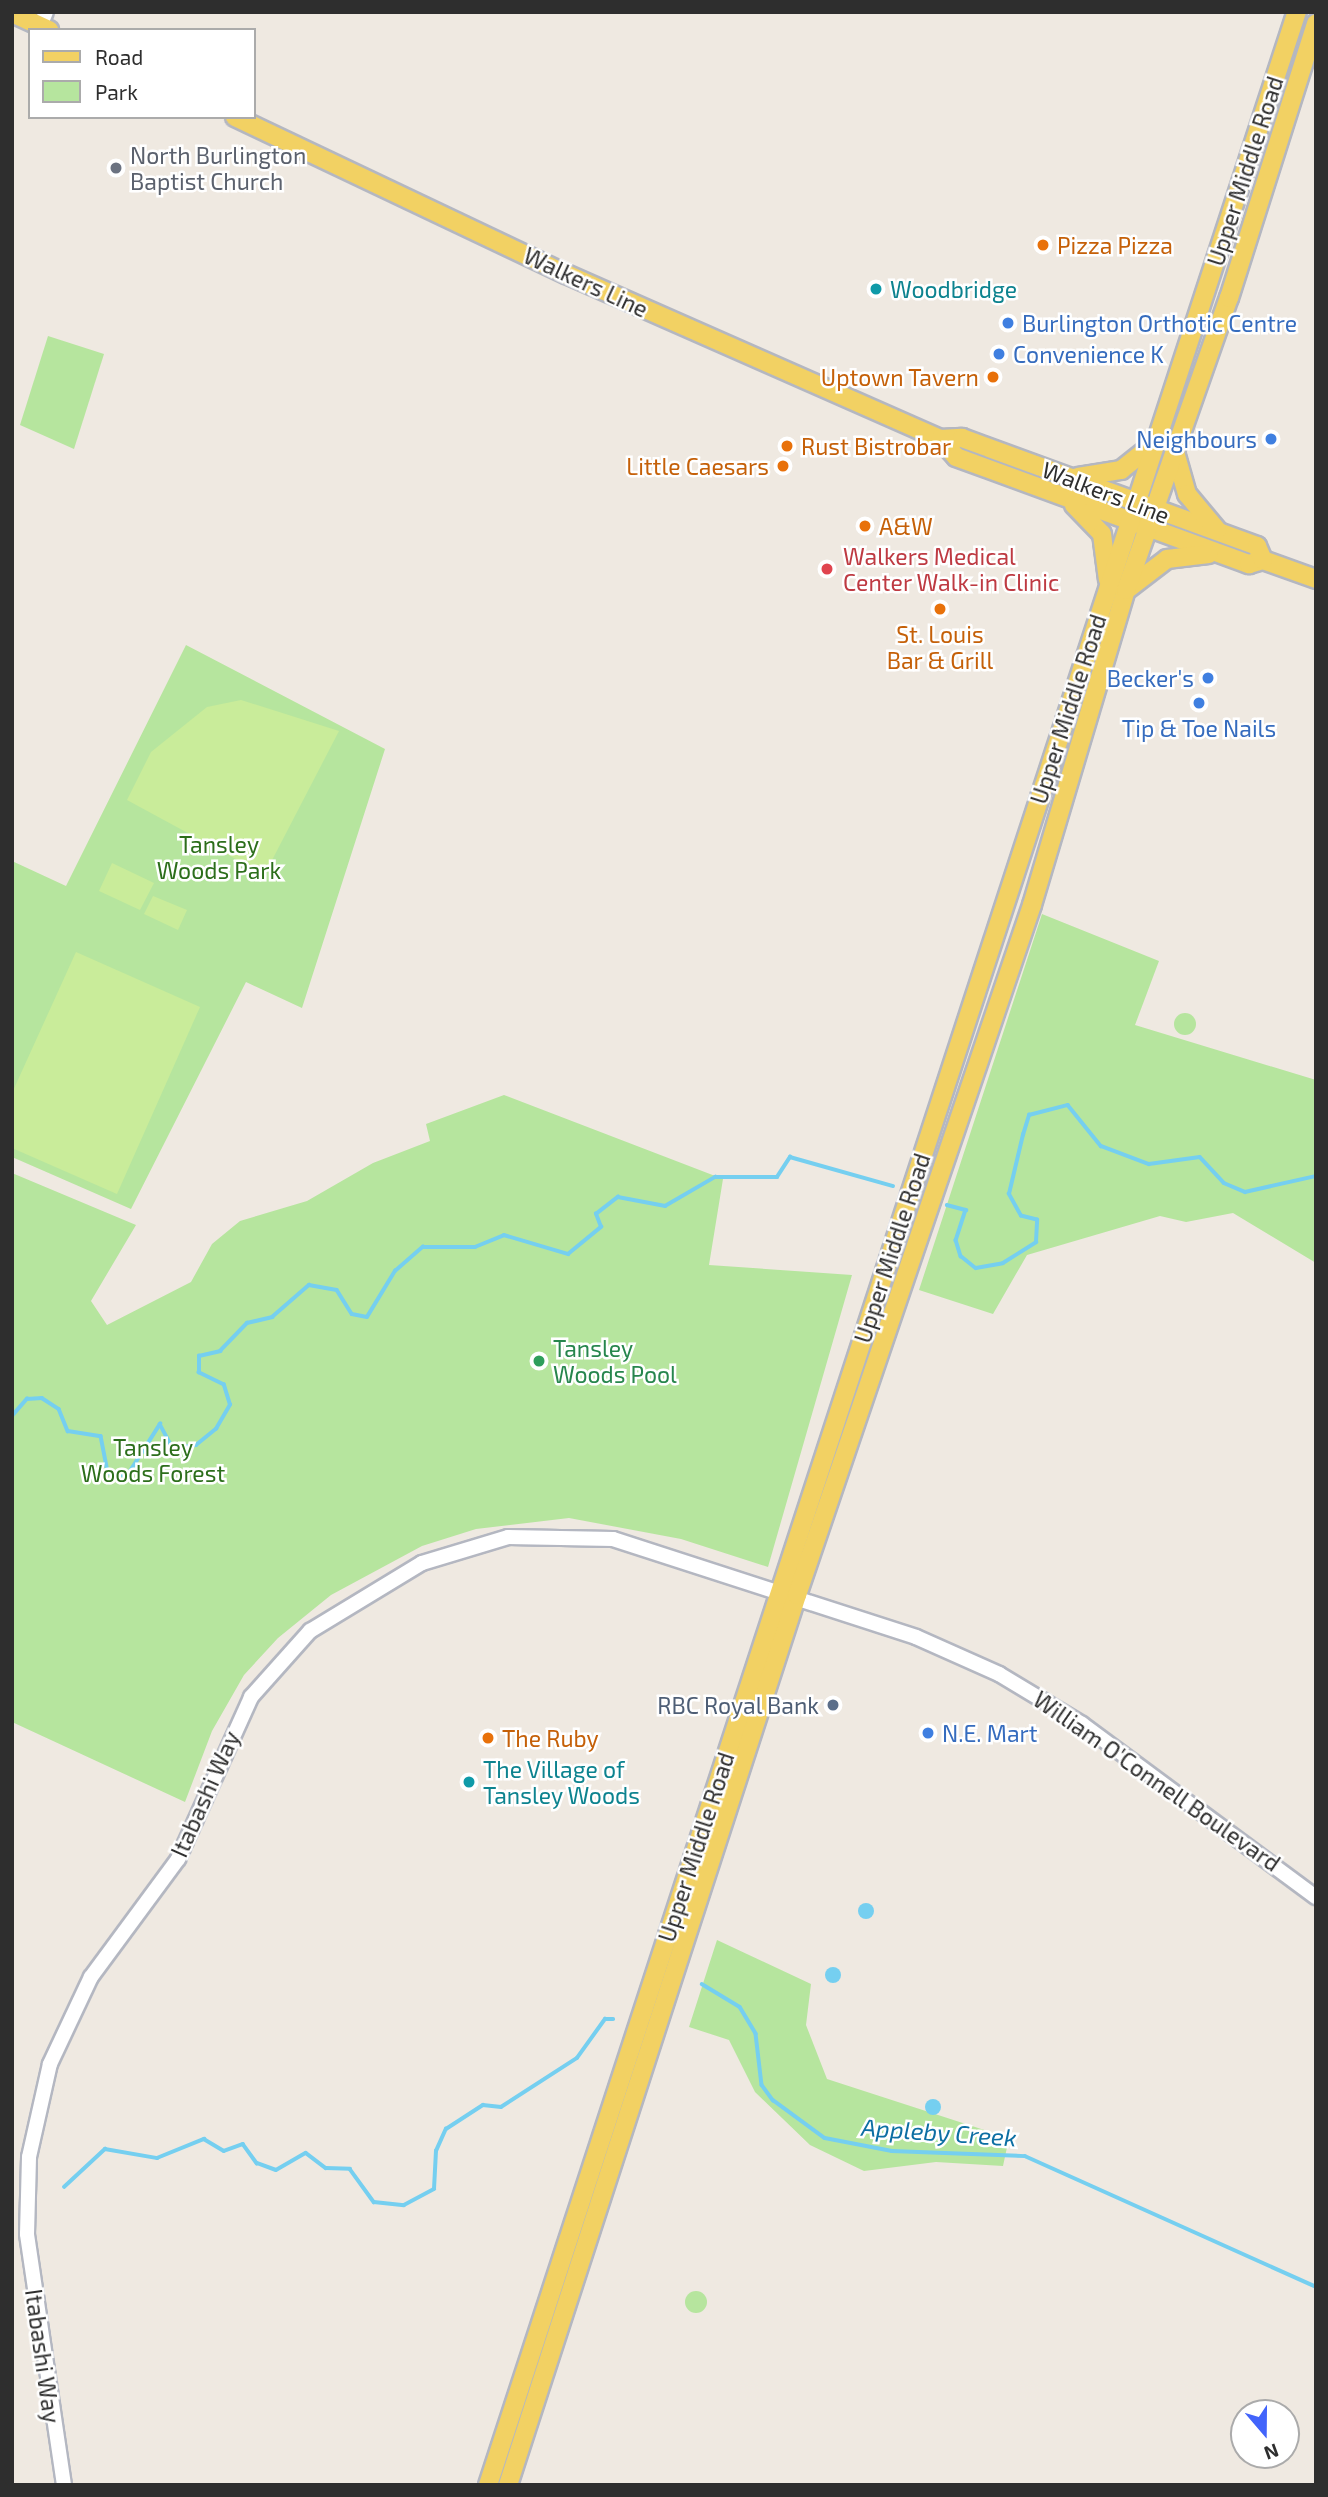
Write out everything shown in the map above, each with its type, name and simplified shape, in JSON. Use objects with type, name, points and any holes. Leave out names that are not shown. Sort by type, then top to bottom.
[{"type":"main road","name":"Upper Middle Road","points":[[488,2485],[1001,916],[1117,587],[1151,519],[1166,444],[1238,184],[1297,12]]},
{"type":"main road","points":[[12,13],[45,23]]},
{"type":"main road","name":"Upper Middle Road","points":[[509,2485],[797,1595],[1025,925],[1117,587],[1130,520],[1229,298],[1316,23]]},
{"type":"main road","name":"Walkers Line","points":[[239,119],[566,274],[940,439],[956,457],[1130,520],[1151,519],[1222,534],[1257,546],[1263,559]]},
{"type":"main road","points":[[1241,254],[1249,204],[1238,184],[1270,167]]},
{"type":"main road","points":[[1223,237],[1228,255],[1218,288],[1229,298]]},
{"type":"main road","name":"Walkers Line","points":[[940,439],[962,438],[1136,503],[1151,519],[1249,564],[1263,559],[1316,579]]},
{"type":"main road","points":[[1060,475],[1089,478],[1121,470],[1166,444],[1187,494],[1222,534]]},
{"type":"main road","points":[[1050,491],[1096,523],[1117,587],[1167,559],[1224,554]]},
{"type":"main road","points":[[1001,916],[1025,925]]},
{"type":"street","name":"Itabashi Way","points":[[64,2485],[27,2234],[29,2157],[41,2094],[81,1993],[178,1859],[234,1725],[270,1672],[310,1631],[390,1578],[449,1552],[508,1537],[613,1539],[797,1595]]},
{"type":"street","name":"William O'Connell Boulevard","points":[[797,1595],[940,1646],[1033,1693],[1316,1897]]},
{"type":"green space","points":[[48,336],[104,354],[74,449],[20,425]]},
{"type":"green space","name":"Tansley Woods Park","points":[[186,645],[385,749],[302,1008],[246,982],[131,1209],[12,1157],[12,861],[66,886]]},
{"type":"green space","points":[[241,700],[339,731],[269,866],[256,870],[127,800],[151,752],[207,707]]},
{"type":"green space","points":[[112,863],[154,883],[140,910],[99,891]]},
{"type":"green space","points":[[153,896],[187,910],[178,930],[144,914]]},
{"type":"green space","points":[[1042,914],[1159,961],[1135,1025],[1316,1080],[1316,1263],[1233,1213],[1186,1222],[1160,1216],[1027,1255],[993,1314],[919,1290]]},
{"type":"green space","points":[[76,952],[200,1007],[117,1194],[12,1148],[12,1093]]},
{"type":"green space","points":[[1185,1013],[1193,1016],[1196,1024],[1193,1032],[1185,1035],[1177,1032],[1174,1024],[1177,1016]]},
{"type":"green space","name":"Tansley Woods Forest","points":[[504,1095],[723,1179],[709,1265],[852,1275],[768,1567],[681,1539],[569,1518],[476,1529],[422,1546],[331,1595],[278,1638],[244,1675],[212,1731],[185,1802],[12,1722],[12,1173],[136,1225],[91,1301],[107,1325],[191,1282],[212,1244],[240,1221],[307,1201],[373,1163],[430,1141],[426,1124]]},
{"type":"green space","points":[[717,1940],[811,1984],[806,2025],[827,2079],[1009,2138],[1003,2166],[936,2162],[864,2171],[810,2145],[755,2092],[729,2040],[689,2027]]},
{"type":"green space","points":[[696,2291],[704,2294],[707,2302],[704,2310],[696,2313],[688,2310],[685,2302],[688,2294]]},
{"type":"water","points":[[866,1903],[872,1905],[872,1917],[866,1919],[860,1917],[858,1911],[860,1905]]},
{"type":"water","points":[[833,1967],[841,1975],[833,1983],[825,1975]]},
{"type":"water","points":[[933,2099],[941,2107],[933,2115],[925,2107]]},
{"type":"waterway","points":[[947,1205],[966,1210],[956,1240],[961,1256],[976,1268],[1003,1263],[1036,1242],[1037,1220],[1021,1216],[1009,1194],[1029,1115],[1068,1105],[1101,1146],[1149,1164],[1200,1157],[1224,1183],[1245,1192],[1316,1176]]},
{"type":"waterway","points":[[12,1416],[27,1399],[42,1398],[59,1409],[68,1431],[101,1436],[108,1473],[127,1476],[160,1424],[173,1448],[196,1445],[216,1429],[230,1405],[224,1385],[199,1373],[199,1356],[220,1351],[247,1323],[272,1317],[309,1285],[337,1290],[352,1314],[367,1317],[395,1271],[423,1247],[475,1247],[504,1235],[568,1254],[601,1227],[596,1214],[618,1197],[665,1206],[715,1177],[777,1177],[790,1157],[893,1186]]},
{"type":"waterway","name":"Appleby Creek","points":[[702,1984],[740,2007],[756,2034],[762,2085],[773,2100],[825,2138],[892,2151],[1025,2156],[1316,2287]]},
{"type":"waterway","name":"Appleby Creek","points":[[64,2187],[105,2149],[157,2158],[204,2139],[224,2151],[243,2144],[257,2163],[276,2170],[306,2153],[326,2168],[350,2169],[374,2202],[404,2205],[434,2189],[436,2151],[446,2129],[483,2105],[501,2107],[577,2058],[605,2019],[613,2019]]},
{"type":"place","name":"North Burlington Baptist Church","points":[[116,168]]},
{"type":"place","name":"Pizza Pizza","points":[[1043,245]]},
{"type":"place","name":"Woodbridge","points":[[876,289]]},
{"type":"place","name":"Burlington Orthotic Centre","points":[[1008,323]]},
{"type":"place","name":"Convenience K","points":[[999,354]]},
{"type":"place","name":"Uptown Tavern","points":[[993,377]]},
{"type":"place","name":"Neighbours","points":[[1271,439]]},
{"type":"place","name":"Rust Bistrobar","points":[[787,446]]},
{"type":"place","name":"Little Caesars","points":[[783,466]]},
{"type":"place","name":"A&W","points":[[865,526]]},
{"type":"place","name":"Walkers Medical Center Walk-in Clinic","points":[[827,569]]},
{"type":"place","name":"St. Louis Bar & Grill","points":[[940,609]]},
{"type":"place","name":"Becker's","points":[[1208,678]]},
{"type":"place","name":"Tip & Toe Nails","points":[[1199,703]]},
{"type":"place","name":"Tansley Woods Pool","points":[[539,1361]]},
{"type":"place","name":"RBC Royal Bank","points":[[833,1705]]},
{"type":"place","name":"N.E. Mart","points":[[928,1733]]},
{"type":"place","name":"The Ruby","points":[[488,1738]]},
{"type":"place","name":"The Village of Tansley Woods","points":[[469,1782]]}]
